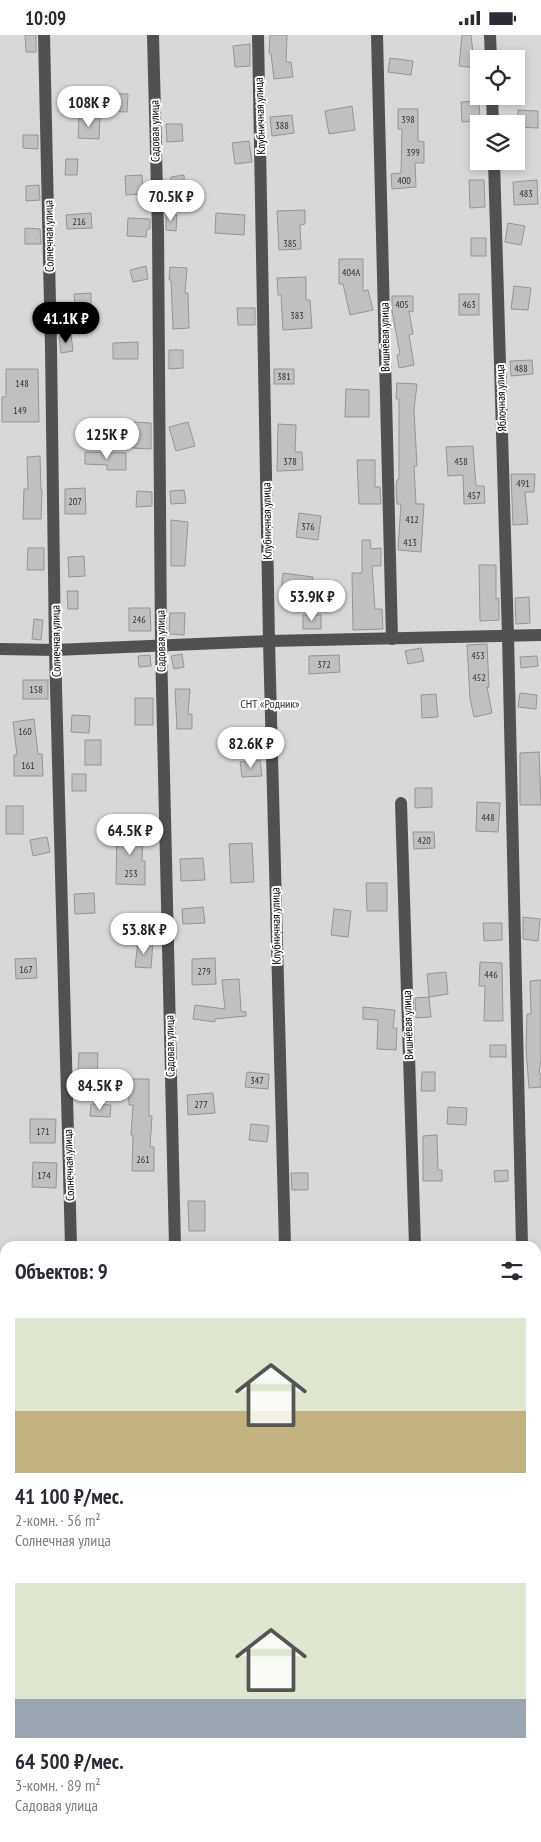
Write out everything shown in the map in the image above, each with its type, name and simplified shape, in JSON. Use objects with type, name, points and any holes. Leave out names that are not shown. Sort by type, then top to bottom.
[{"type":"street","name":"Солнечная улица","points":[[44,35],[56,650],[71,1241]]},
{"type":"street","name":"Садовая улица","points":[[153,35],[158,230],[161,646],[174,1241]]},
{"type":"street","name":"Клубничная улица","points":[[258,35],[269,641],[284,1241]]},
{"type":"street","name":"Вишнёвая улица","points":[[377,35],[392,639]]},
{"type":"street","points":[[490,35],[491,50]]},
{"type":"street","name":"Яблочная улица","points":[[494,170],[508,636],[522,1241]]},
{"type":"street","points":[[0,649],[56,650],[269,641],[541,635]]},
{"type":"street","name":"Вишнёвая улица","points":[[401,803],[415,1241]]},
{"type":"green space","name":"СНТ «Родник»","points":[[0,35],[541,35],[541,1241],[0,1241]]},
{"type":"building","points":[[25,35],[36,35],[36,52],[26,52]]},
{"type":"building","points":[[270,35],[287,35],[286,62],[291,62],[293,77],[274,79],[271,54],[269,53]]},
{"type":"building","points":[[462,35],[471,35],[473,50],[470,50],[470,67],[459,66]]},
{"type":"building","points":[[250,44],[250,66],[235,67],[233,46]]},
{"type":"building","points":[[390,58],[413,61],[411,75],[388,72]]},
{"type":"building","points":[[106,93],[128,94],[127,112],[105,111]]},
{"type":"building","points":[[461,102],[470,102],[470,105],[479,105],[480,115],[470,115],[470,122],[462,122]]},
{"type":"building","points":[[352,106],[355,130],[329,134],[325,111]]},
{"type":"building","points":[[398,109],[418,109],[418,141],[424,142],[424,163],[415,163],[416,187],[392,189],[391,174],[401,173],[402,129],[398,129]]},
{"type":"building","points":[[518,110],[538,111],[538,128],[525,127],[525,115],[518,115]]},
{"type":"building","points":[[292,115],[294,133],[272,136],[270,117]]},
{"type":"building","points":[[79,118],[100,118],[99,139],[78,138]]},
{"type":"building","points":[[166,124],[182,124],[183,141],[167,142]]},
{"type":"building","points":[[23,135],[38,135],[38,149],[23,148]]},
{"type":"building","points":[[249,141],[252,162],[235,164],[232,143]]},
{"type":"building","points":[[66,159],[78,159],[77,175],[65,175]]},
{"type":"building","points":[[142,175],[143,194],[126,195],[125,176]]},
{"type":"building","points":[[184,175],[185,202],[172,203],[171,177]]},
{"type":"building","points":[[469,180],[484,180],[485,207],[470,208]]},
{"type":"building","points":[[537,180],[538,204],[514,205],[513,182]]},
{"type":"building","points":[[39,185],[40,200],[26,201],[26,186]]},
{"type":"building","points":[[305,210],[305,224],[300,225],[301,249],[279,250],[277,211]]},
{"type":"building","points":[[91,213],[92,228],[67,229],[66,215]]},
{"type":"building","points":[[216,213],[245,215],[244,235],[215,233]]},
{"type":"building","points":[[166,214],[177,215],[176,231],[166,230]]},
{"type":"building","points":[[128,218],[150,219],[150,229],[147,229],[146,237],[127,236]]},
{"type":"building","points":[[508,223],[525,226],[521,245],[505,242]]},
{"type":"building","points":[[25,228],[40,229],[41,244],[25,244]]},
{"type":"building","points":[[471,238],[486,238],[486,256],[471,256]]},
{"type":"building","points":[[339,259],[363,259],[363,291],[368,290],[373,310],[350,315],[343,284],[339,284]]},
{"type":"building","points":[[146,266],[148,279],[133,282],[130,270]]},
{"type":"building","points":[[170,267],[187,268],[185,293],[188,293],[189,328],[173,329],[171,280],[169,280]]},
{"type":"building","points":[[306,277],[306,300],[310,300],[312,328],[283,330],[281,295],[278,295],[277,278]]},
{"type":"building","points":[[514,286],[531,288],[528,310],[511,309]]},
{"type":"building","points":[[91,293],[91,307],[75,307],[74,294]]},
{"type":"building","points":[[459,294],[479,294],[479,315],[459,315]]},
{"type":"building","points":[[392,296],[413,296],[413,312],[409,311],[413,334],[409,335],[414,365],[399,368],[397,355],[400,354],[392,311]]},
{"type":"building","points":[[237,308],[255,308],[255,325],[238,325]]},
{"type":"building","points":[[71,335],[73,351],[61,353],[59,337]]},
{"type":"building","points":[[138,342],[138,359],[113,359],[113,343]]},
{"type":"building","points":[[169,350],[183,350],[183,368],[169,369]]},
{"type":"building","points":[[532,360],[533,374],[511,376],[510,361]]},
{"type":"building","points":[[6,369],[38,369],[39,422],[2,422],[2,397],[6,397]]},
{"type":"building","points":[[274,369],[294,369],[294,384],[274,384]]},
{"type":"building","points":[[397,383],[417,384],[414,410],[417,466],[414,466],[416,504],[424,504],[421,552],[398,550],[401,504],[397,504],[396,487],[397,480],[399,479],[399,399],[396,399]]},
{"type":"building","points":[[346,389],[369,390],[369,417],[345,417]]},
{"type":"building","points":[[134,422],[151,423],[151,449],[133,448]]},
{"type":"building","points":[[188,422],[195,446],[176,451],[169,427]]},
{"type":"building","points":[[278,424],[296,425],[295,452],[302,452],[303,470],[277,471]]},
{"type":"building","points":[[473,446],[476,486],[484,486],[485,503],[464,504],[463,475],[448,476],[446,447]]},
{"type":"building","points":[[85,452],[126,453],[126,470],[107,470],[107,465],[85,464]]},
{"type":"building","points":[[40,456],[41,519],[23,519],[24,489],[28,489],[27,457]]},
{"type":"building","points":[[357,460],[375,460],[375,487],[380,487],[381,504],[359,504]]},
{"type":"building","points":[[511,474],[535,474],[534,492],[525,492],[528,524],[513,525]]},
{"type":"building","points":[[85,488],[86,514],[65,514],[65,489]]},
{"type":"building","points":[[184,490],[186,503],[171,504],[170,491]]},
{"type":"building","points":[[137,491],[152,492],[152,506],[136,507]]},
{"type":"building","points":[[299,513],[321,516],[318,540],[296,537]]},
{"type":"building","points":[[171,520],[188,522],[185,566],[171,566]]},
{"type":"building","points":[[362,540],[370,540],[371,549],[381,548],[381,566],[372,566],[375,609],[382,609],[383,629],[353,630],[352,573],[362,573]]},
{"type":"building","points":[[28,548],[44,548],[44,570],[27,570]]},
{"type":"building","points":[[84,556],[85,576],[69,577],[68,557]]},
{"type":"building","points":[[479,565],[496,565],[496,599],[499,598],[499,620],[480,621]]},
{"type":"building","points":[[283,573],[313,577],[310,603],[280,600]]},
{"type":"building","points":[[67,591],[78,591],[78,609],[68,609]]},
{"type":"building","points":[[529,597],[530,623],[516,624],[515,598]]},
{"type":"building","points":[[129,608],[150,608],[151,631],[129,631]]},
{"type":"building","points":[[170,613],[185,613],[184,635],[169,634]]},
{"type":"building","points":[[303,615],[321,615],[321,629],[303,629]]},
{"type":"building","points":[[34,619],[43,620],[41,640],[32,639]]},
{"type":"building","points":[[487,644],[489,687],[487,687],[492,713],[474,717],[470,698],[467,645]]},
{"type":"building","points":[[421,648],[424,661],[408,664],[405,651]]},
{"type":"building","points":[[182,654],[184,667],[174,669],[171,656]]},
{"type":"building","points":[[150,655],[151,666],[139,667],[138,656]]},
{"type":"building","points":[[339,655],[340,672],[309,674],[309,656]]},
{"type":"building","points":[[537,656],[538,666],[521,668],[520,657]]},
{"type":"building","points":[[23,680],[48,680],[48,699],[23,699]]},
{"type":"building","points":[[175,689],[190,689],[188,714],[192,714],[192,729],[177,729]]},
{"type":"building","points":[[520,693],[537,695],[536,709],[518,707]]},
{"type":"building","points":[[436,694],[438,717],[422,718],[421,695]]},
{"type":"building","points":[[135,698],[153,698],[153,725],[135,725]]},
{"type":"building","points":[[72,715],[90,716],[89,733],[71,732]]},
{"type":"building","points":[[34,719],[38,754],[42,754],[43,776],[14,776],[14,755],[17,755],[13,722]]},
{"type":"building","points":[[85,740],[101,740],[101,765],[85,765]]},
{"type":"building","points":[[539,752],[541,805],[520,805],[520,753]]},
{"type":"building","points":[[260,760],[262,776],[242,777],[240,762]]},
{"type":"building","points":[[72,774],[86,774],[86,791],[72,791]]},
{"type":"building","points":[[415,788],[432,788],[432,807],[415,808]]},
{"type":"building","points":[[477,802],[500,803],[498,832],[476,831]]},
{"type":"building","points":[[6,806],[23,806],[23,834],[6,834]]},
{"type":"building","points":[[117,825],[143,825],[142,861],[145,861],[145,885],[116,884]]},
{"type":"building","points":[[413,832],[434,832],[435,848],[414,849]]},
{"type":"building","points":[[47,837],[50,852],[33,856],[30,840]]},
{"type":"building","points":[[252,843],[254,882],[231,883],[229,844]]},
{"type":"building","points":[[203,858],[205,880],[181,881],[180,859]]},
{"type":"building","points":[[366,883],[387,883],[387,911],[367,911]]},
{"type":"building","points":[[94,893],[95,913],[75,914],[74,894]]},
{"type":"building","points":[[203,907],[205,923],[183,924],[182,909]]},
{"type":"building","points":[[334,909],[351,911],[348,937],[331,935]]},
{"type":"building","points":[[523,917],[540,919],[538,941],[523,939]]},
{"type":"building","points":[[483,923],[502,923],[502,940],[484,941]]},
{"type":"building","points":[[138,941],[153,942],[151,968],[135,967]]},
{"type":"building","points":[[36,958],[37,978],[16,979],[15,959]]},
{"type":"building","points":[[215,958],[216,984],[192,985],[192,959]]},
{"type":"building","points":[[480,962],[502,963],[503,1021],[484,1021],[485,986],[479,986]]},
{"type":"building","points":[[446,972],[448,994],[429,997],[427,974]]},
{"type":"building","points":[[239,979],[241,1011],[246,1012],[246,1016],[215,1019],[215,1022],[193,1019],[195,1005],[225,1009],[222,980]]},
{"type":"building","points":[[541,980],[541,1060],[539,1074],[541,1074],[541,1087],[529,1088],[526,1048],[527,1014],[531,1014],[530,981]]},
{"type":"building","points":[[429,997],[431,1017],[416,1018],[415,998]]},
{"type":"building","points":[[363,1007],[395,1010],[393,1028],[397,1028],[396,1050],[377,1049],[378,1020],[363,1019]]},
{"type":"building","points":[[490,1045],[506,1045],[506,1057],[490,1057]]},
{"type":"building","points":[[79,1053],[98,1053],[97,1079],[101,1080],[100,1097],[82,1096],[83,1073],[78,1073]]},
{"type":"building","points":[[247,1072],[269,1074],[268,1089],[245,1087]]},
{"type":"building","points":[[422,1072],[435,1072],[435,1091],[421,1091]]},
{"type":"building","points":[[128,1079],[149,1079],[149,1116],[152,1116],[150,1147],[154,1147],[154,1171],[132,1171],[133,1135],[131,1135],[133,1105],[129,1105]]},
{"type":"building","points":[[213,1093],[215,1113],[188,1115],[187,1095]]},
{"type":"building","points":[[91,1104],[111,1105],[110,1117],[90,1116]]},
{"type":"building","points":[[448,1107],[467,1108],[466,1125],[447,1124]]},
{"type":"building","points":[[30,1119],[56,1119],[55,1143],[30,1143]]},
{"type":"building","points":[[251,1124],[269,1126],[267,1142],[249,1140]]},
{"type":"building","points":[[437,1135],[438,1170],[442,1170],[442,1181],[423,1181],[423,1136]]},
{"type":"building","points":[[33,1162],[57,1163],[56,1188],[32,1187]]},
{"type":"building","points":[[508,1170],[508,1181],[495,1182],[494,1171]]},
{"type":"building","points":[[291,1173],[308,1173],[308,1190],[292,1190]]},
{"type":"building","points":[[188,1201],[205,1201],[205,1231],[189,1231]]}]
